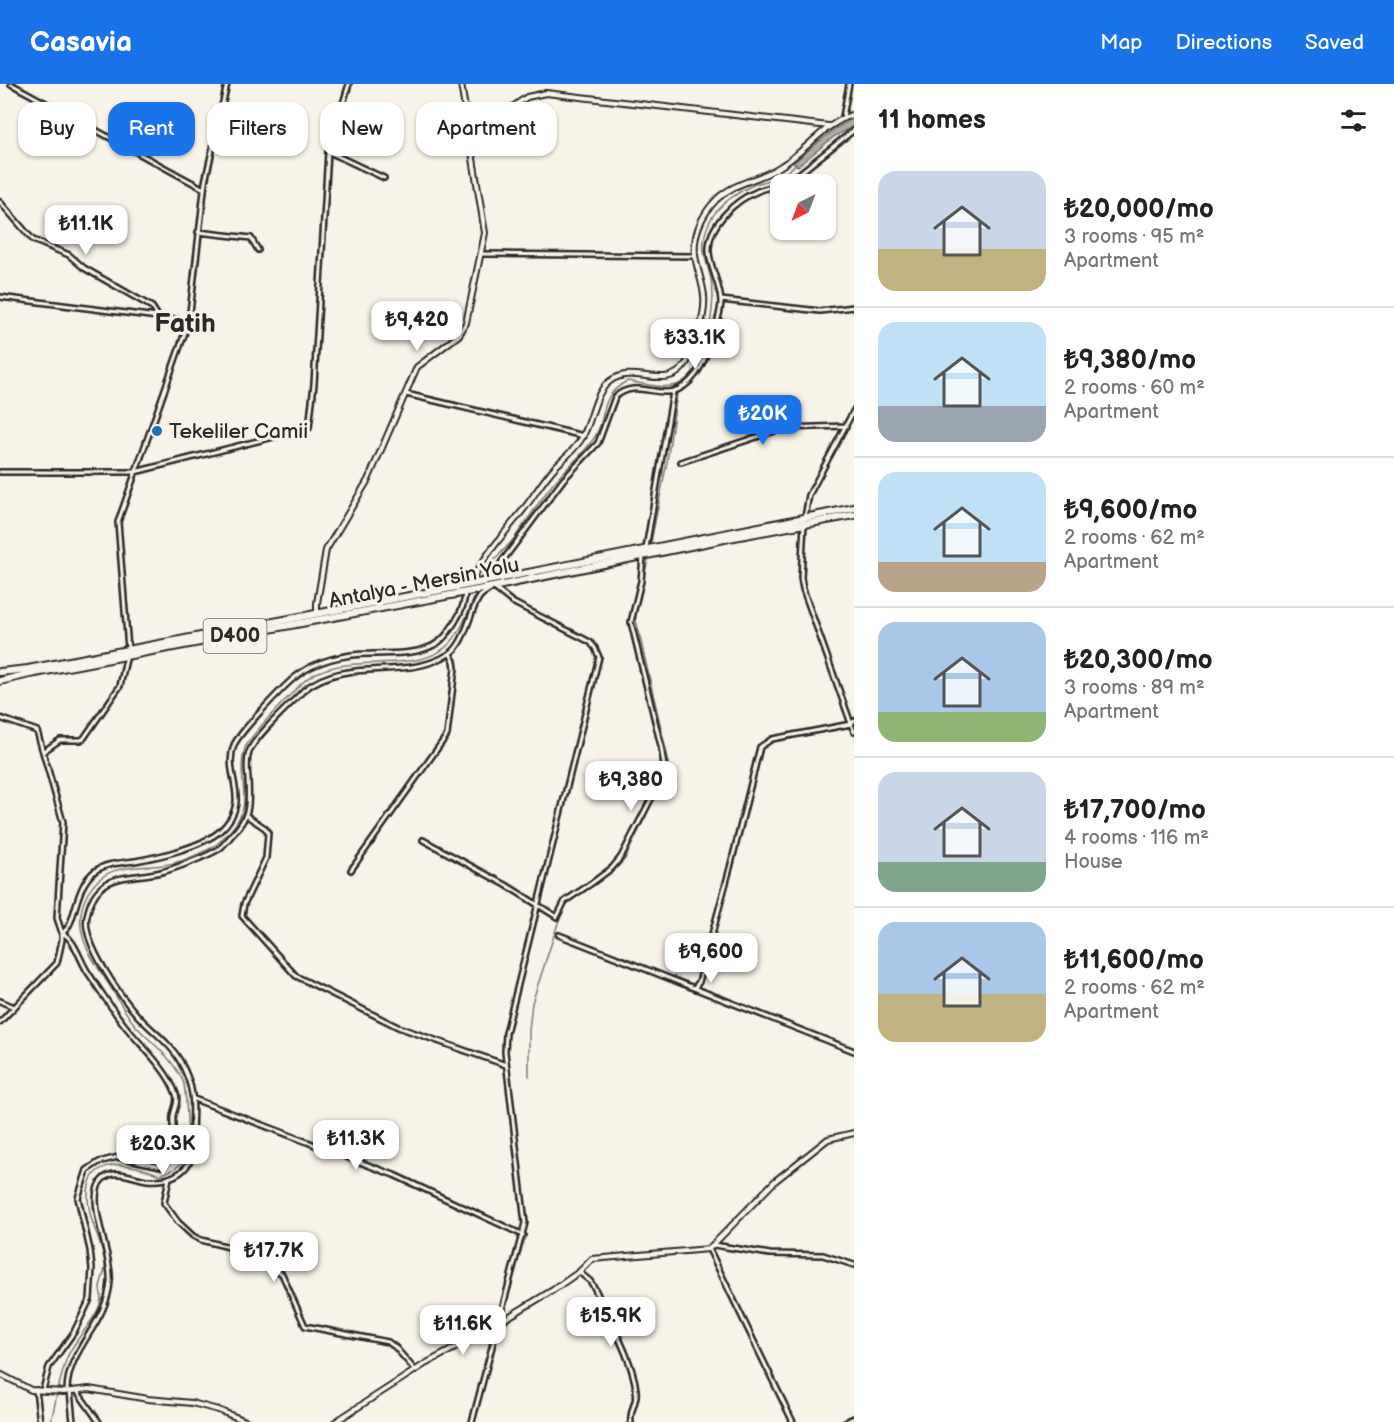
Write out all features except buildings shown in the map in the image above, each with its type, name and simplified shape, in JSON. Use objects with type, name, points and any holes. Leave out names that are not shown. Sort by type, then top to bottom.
[{"type":"highway","name":"Antalya - Mersin Yolu","points":[[0,681],[127,652],[317,614],[490,585],[804,521],[854,508]]},
{"type":"highway","name":"Antalya - Mersin Yolu","points":[[804,521],[854,515]]},
{"type":"highway","name":"Antalya - Mersin Yolu","points":[[490,585],[497,579],[645,553]]},
{"type":"highway","name":"Antalya - Mersin Yolu","points":[[0,672],[127,652],[469,588]]},
{"type":"street","points":[[11,84],[204,189]]},
{"type":"street","points":[[44,751],[60,740],[84,738],[120,686],[127,652],[119,517],[189,321],[204,189],[227,84]]},
{"type":"street","points":[[343,102],[349,84]]},
{"type":"street","points":[[461,84],[464,102]]},
{"type":"street","points":[[843,117],[849,84]]},
{"type":"street","points":[[521,102],[528,97],[546,93],[830,126]]},
{"type":"street","points":[[62,933],[69,928],[83,884],[96,870],[107,865],[163,856],[210,837],[224,826],[233,814],[237,798],[231,756],[234,746],[241,734],[295,678],[313,665],[350,655],[413,652],[436,645],[450,630],[469,588],[499,540],[546,478],[584,436],[591,422],[594,404],[603,386],[622,375],[635,374],[664,379],[680,372],[686,364],[694,348],[704,298],[695,256],[701,219],[718,198],[745,181],[780,167],[830,126],[843,117],[854,114]]},
{"type":"street","points":[[798,174],[854,130]]},
{"type":"street","points":[[0,472],[135,472],[309,428],[314,384],[328,156]]},
{"type":"street","points":[[337,156],[384,178]]},
{"type":"street","points":[[317,614],[326,550],[368,480],[417,367],[459,335],[463,329],[481,254],[484,223],[472,156]]},
{"type":"street","points":[[497,579],[501,563],[563,480],[598,443],[615,397],[630,388],[662,393],[674,392],[688,383],[701,367],[716,325],[721,300],[710,262],[711,234],[729,211],[740,202],[757,191],[770,188]]},
{"type":"street","points":[[0,202],[33,240],[69,255],[84,268],[152,307],[159,318]]},
{"type":"street","points":[[198,232],[251,238],[258,250]]},
{"type":"street","points":[[481,254],[695,256]]},
{"type":"street","points":[[0,297],[189,321]]},
{"type":"street","points":[[721,300],[820,311],[854,307]]},
{"type":"street","points":[[423,840],[538,904],[557,917],[565,901],[612,868],[625,850],[665,772],[661,746],[631,622],[641,580],[674,392]]},
{"type":"street","points":[[406,394],[584,436]]},
{"type":"street","points":[[854,410],[809,495],[804,521],[801,578],[803,589],[853,723],[854,732]]},
{"type":"street","points":[[681,462],[784,428],[846,426]]},
{"type":"street","points":[[73,1422],[67,1391],[69,1370],[100,1317],[110,1283],[110,1263],[96,1203],[98,1185],[107,1175],[112,1174],[151,1180],[169,1178],[182,1171],[191,1159],[194,1099],[188,1077],[174,1051],[136,1013],[88,938],[87,916],[98,890],[105,884],[124,877],[163,872],[218,850],[247,816],[250,804],[247,769],[250,750],[260,735],[304,690],[312,683],[344,671],[425,665],[450,654],[460,641],[479,598],[490,585],[512,602],[590,642],[596,648],[598,657],[506,1033],[506,1065],[525,1223],[472,1422]]},
{"type":"street","points":[[351,870],[447,735],[455,668],[450,654]]},
{"type":"street","points":[[0,718],[37,731],[63,822],[57,918],[62,933],[57,963],[0,1022]]},
{"type":"street","points":[[695,987],[699,982],[728,878],[760,747],[772,739],[853,723]]},
{"type":"street","points":[[247,816],[265,828],[268,833],[266,858],[244,904],[242,916],[296,976],[398,1027],[506,1065]]},
{"type":"street","points":[[45,1390],[49,1367],[74,1332],[90,1299],[92,1269],[90,1250],[78,1198],[87,1170],[99,1162],[118,1157],[161,1166],[172,1156],[176,1146],[173,1115],[177,1100],[173,1087],[124,1025],[87,972],[71,940],[62,933]]},
{"type":"street","points":[[560,935],[854,1051]]},
{"type":"street","points":[[0,1001],[14,1007]]},
{"type":"street","points":[[194,1099],[394,1175],[523,1235]]},
{"type":"street","points":[[335,1422],[579,1272],[592,1259],[709,1250],[775,1181],[828,1139],[837,1135],[854,1133]]},
{"type":"street","points":[[169,1178],[164,1203],[178,1222],[201,1240],[244,1250],[277,1269],[282,1274],[305,1326],[321,1331],[388,1342],[415,1371]]},
{"type":"street","points":[[714,1245],[770,1254],[823,1255],[854,1265]]},
{"type":"street","points":[[709,1250],[793,1422]]},
{"type":"street","points":[[579,1272],[591,1281],[626,1357],[637,1395],[630,1416],[631,1422]]},
{"type":"street","points":[[0,1374],[24,1388],[67,1391],[89,1389],[148,1400],[192,1403],[248,1422]]},
{"type":"street","points":[[36,1390],[40,1422]]},
{"type":"street","points":[[75,1390],[99,1422]]},
{"type":"street","points":[[845,1422],[854,1418]]},
{"type":"shaded area","points":[[854,118],[854,126],[835,136],[798,166],[793,163],[836,128]]},
{"type":"waterway","points":[[481,580],[552,485],[592,441],[601,424],[607,402],[617,388],[627,381],[654,386],[675,385],[689,377],[706,344],[711,318],[712,285],[704,242],[713,215],[733,196],[754,185],[780,177],[796,164]]},
{"type":"waterway","points":[[651,542],[680,384]]},
{"type":"waterway","points":[[637,605],[648,560]]},
{"type":"waterway","points":[[58,1389],[70,1351],[100,1305],[100,1286],[105,1261],[90,1213],[88,1194],[91,1181],[97,1172],[106,1167],[118,1165],[131,1166],[160,1175],[178,1166],[184,1160],[188,1143],[183,1081],[167,1057],[129,1017],[85,943],[80,919],[82,906],[88,893],[104,875],[114,871],[174,863],[215,845],[235,824],[241,814],[244,803],[242,761],[248,742],[302,683],[318,672],[336,666],[400,662],[437,653],[455,637],[476,593]]},
{"type":"waterway","points":[[529,1076],[529,1030],[532,1003],[562,911],[567,904],[616,869],[625,859],[668,770],[668,758],[635,610]]},
{"type":"waterway","points":[[51,1422],[57,1394]]},
{"type":"place","name":"Tekeliler Camii","points":[[157,431]]},
{"type":"district","name":"Fatih","points":[[185,324]]}]
